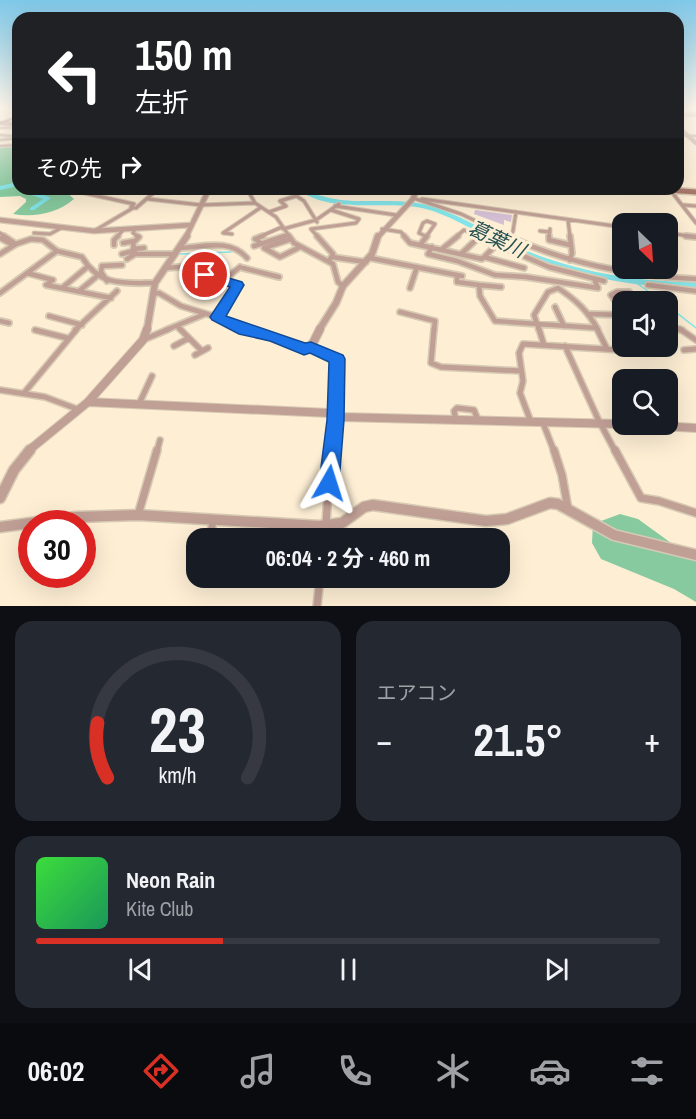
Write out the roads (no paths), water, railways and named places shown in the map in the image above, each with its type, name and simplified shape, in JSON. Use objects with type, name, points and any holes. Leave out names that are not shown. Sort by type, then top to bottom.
[{"type":"street","points":[[0,141],[9,138]]},
{"type":"street","points":[[98,195],[134,204],[131,207],[133,208]]},
{"type":"street","points":[[94,231],[136,208],[152,195]]},
{"type":"street","points":[[0,498],[14,470],[28,451],[76,409],[88,402],[144,340],[150,322],[155,283],[177,251],[206,195]]},
{"type":"street","points":[[250,195],[260,208],[276,217],[289,237],[300,247],[330,259],[368,260],[417,267],[459,275],[457,282],[501,287]]},
{"type":"street","points":[[311,347],[343,286],[368,260],[376,237],[415,195]]},
{"type":"street","points":[[674,195],[696,223]]},
{"type":"street","points":[[269,212],[286,206],[280,201],[296,196],[304,201],[319,227]]},
{"type":"street","points":[[148,199],[201,205],[255,203]]},
{"type":"street","points":[[413,199],[612,226]]},
{"type":"street","points":[[413,199],[461,214],[508,238],[570,260],[627,272],[696,279]]},
{"type":"street","points":[[683,205],[696,206]]},
{"type":"street","points":[[261,243],[255,239],[283,228],[316,220],[335,207],[396,215]]},
{"type":"street","points":[[330,259],[333,254],[312,229],[354,223],[359,219],[343,215],[335,207]]},
{"type":"street","points":[[232,234],[223,232],[260,208]]},
{"type":"street","points":[[508,238],[517,226],[516,212]]},
{"type":"street","points":[[568,219],[572,253],[570,260]]},
{"type":"street","points":[[2,221],[94,231],[191,225]]},
{"type":"street","points":[[420,245],[425,236],[436,226],[435,224],[428,221],[423,223],[419,233],[425,236]]},
{"type":"street","points":[[34,233],[50,234],[63,227]]},
{"type":"street","points":[[127,259],[134,251],[139,236],[134,233],[135,229]]},
{"type":"street","points":[[382,229],[401,232],[410,243],[482,259],[496,245]]},
{"type":"street","points":[[114,245],[114,240],[123,230]]},
{"type":"street","points":[[442,249],[464,231],[549,267],[604,281]]},
{"type":"street","points":[[540,231],[550,231],[549,240],[552,242],[570,245]]},
{"type":"street","points":[[678,234],[696,237]]},
{"type":"street","points":[[0,236],[14,244]]},
{"type":"street","points":[[254,246],[289,237]]},
{"type":"street","points":[[289,237],[264,248],[280,257],[300,247]]},
{"type":"street","points":[[454,260],[479,237]]},
{"type":"street","points":[[0,254],[14,244],[32,239],[43,240],[57,251],[82,257],[86,268],[96,277],[106,281],[155,283]]},
{"type":"street","points":[[123,243],[148,239]]},
{"type":"street","points":[[134,251],[177,251],[230,245],[240,248],[247,258]]},
{"type":"street","points":[[122,254],[144,248]]},
{"type":"street","points":[[432,248],[428,254],[454,260],[495,275],[543,279],[558,285],[590,314],[607,349]]},
{"type":"street","points":[[0,293],[57,251]]},
{"type":"street","points":[[484,257],[524,268]]},
{"type":"street","points":[[330,259],[338,282],[343,286]]},
{"type":"street","points":[[522,277],[524,268],[530,260]]},
{"type":"street","points":[[106,281],[101,272],[102,265],[118,266]]},
{"type":"street","points":[[164,268],[207,265],[205,275],[225,279],[238,285],[217,317]]},
{"type":"street","points":[[225,279],[242,267],[279,277]]},
{"type":"street","points":[[417,267],[410,287],[417,285]]},
{"type":"street","points":[[543,279],[549,267]]},
{"type":"street","points":[[62,288],[86,268]]},
{"type":"street","points":[[27,273],[53,280],[46,285],[111,298]]},
{"type":"street","points":[[80,291],[96,277]]},
{"type":"street","points":[[544,345],[534,315],[548,292],[558,285],[598,288],[594,279]]},
{"type":"street","points":[[479,285],[480,296],[495,321],[597,328]]},
{"type":"street","points":[[648,285],[696,291]]},
{"type":"street","points":[[24,393],[67,338],[117,291]]},
{"type":"street","points":[[153,294],[159,293],[174,303],[217,317],[245,330],[273,337],[304,349],[311,347],[337,359],[326,528]]},
{"type":"street","points":[[555,307],[564,326]]},
{"type":"street","points":[[400,312],[435,321],[431,363],[441,367],[521,371]]},
{"type":"street","points":[[144,340],[205,314]]},
{"type":"street","points":[[590,314],[612,315]]},
{"type":"street","points":[[49,316],[82,325]]},
{"type":"street","points":[[0,321],[9,323]]},
{"type":"street","points":[[177,326],[205,349],[195,355]]},
{"type":"street","points":[[35,330],[67,338]]},
{"type":"street","points":[[678,330],[685,331],[696,340]]},
{"type":"street","points":[[174,346],[189,338]]},
{"type":"street","points":[[531,422],[520,393],[523,381],[519,353],[523,344],[612,349]]},
{"type":"street","points":[[565,346],[600,423],[641,498],[659,501],[696,513]]},
{"type":"street","points":[[684,350],[696,349]]},
{"type":"street","points":[[139,404],[152,376]]},
{"type":"street","points":[[0,390],[45,397],[76,409]]},
{"type":"street","points":[[88,402],[334,414],[341,417],[612,424]]},
{"type":"street","points":[[543,422],[559,461],[568,509]]},
{"type":"street","points":[[678,427],[696,428]]},
{"type":"street","points":[[138,515],[160,440]]},
{"type":"street","points":[[0,527],[76,517],[138,515],[326,525],[342,523],[364,507],[373,505],[486,521],[507,519],[550,503],[568,509],[614,534],[696,555]]},
{"type":"street","points":[[212,528],[213,520]]},
{"type":"street","points":[[317,606],[320,588]]},
{"type":"waterway","name":"葛葉川","points":[[0,188],[12,185]]},
{"type":"waterway","points":[[32,209],[48,198],[38,195]]},
{"type":"waterway","name":"葛葉川","points":[[313,195],[346,202],[410,204],[425,207],[462,221],[509,246],[561,265],[631,280],[696,285]]},
{"type":"waterway","points":[[180,254],[231,252]]},
{"type":"waterway","points":[[631,279],[648,291]]},
{"type":"waterway","points":[[678,314],[696,328]]}]
